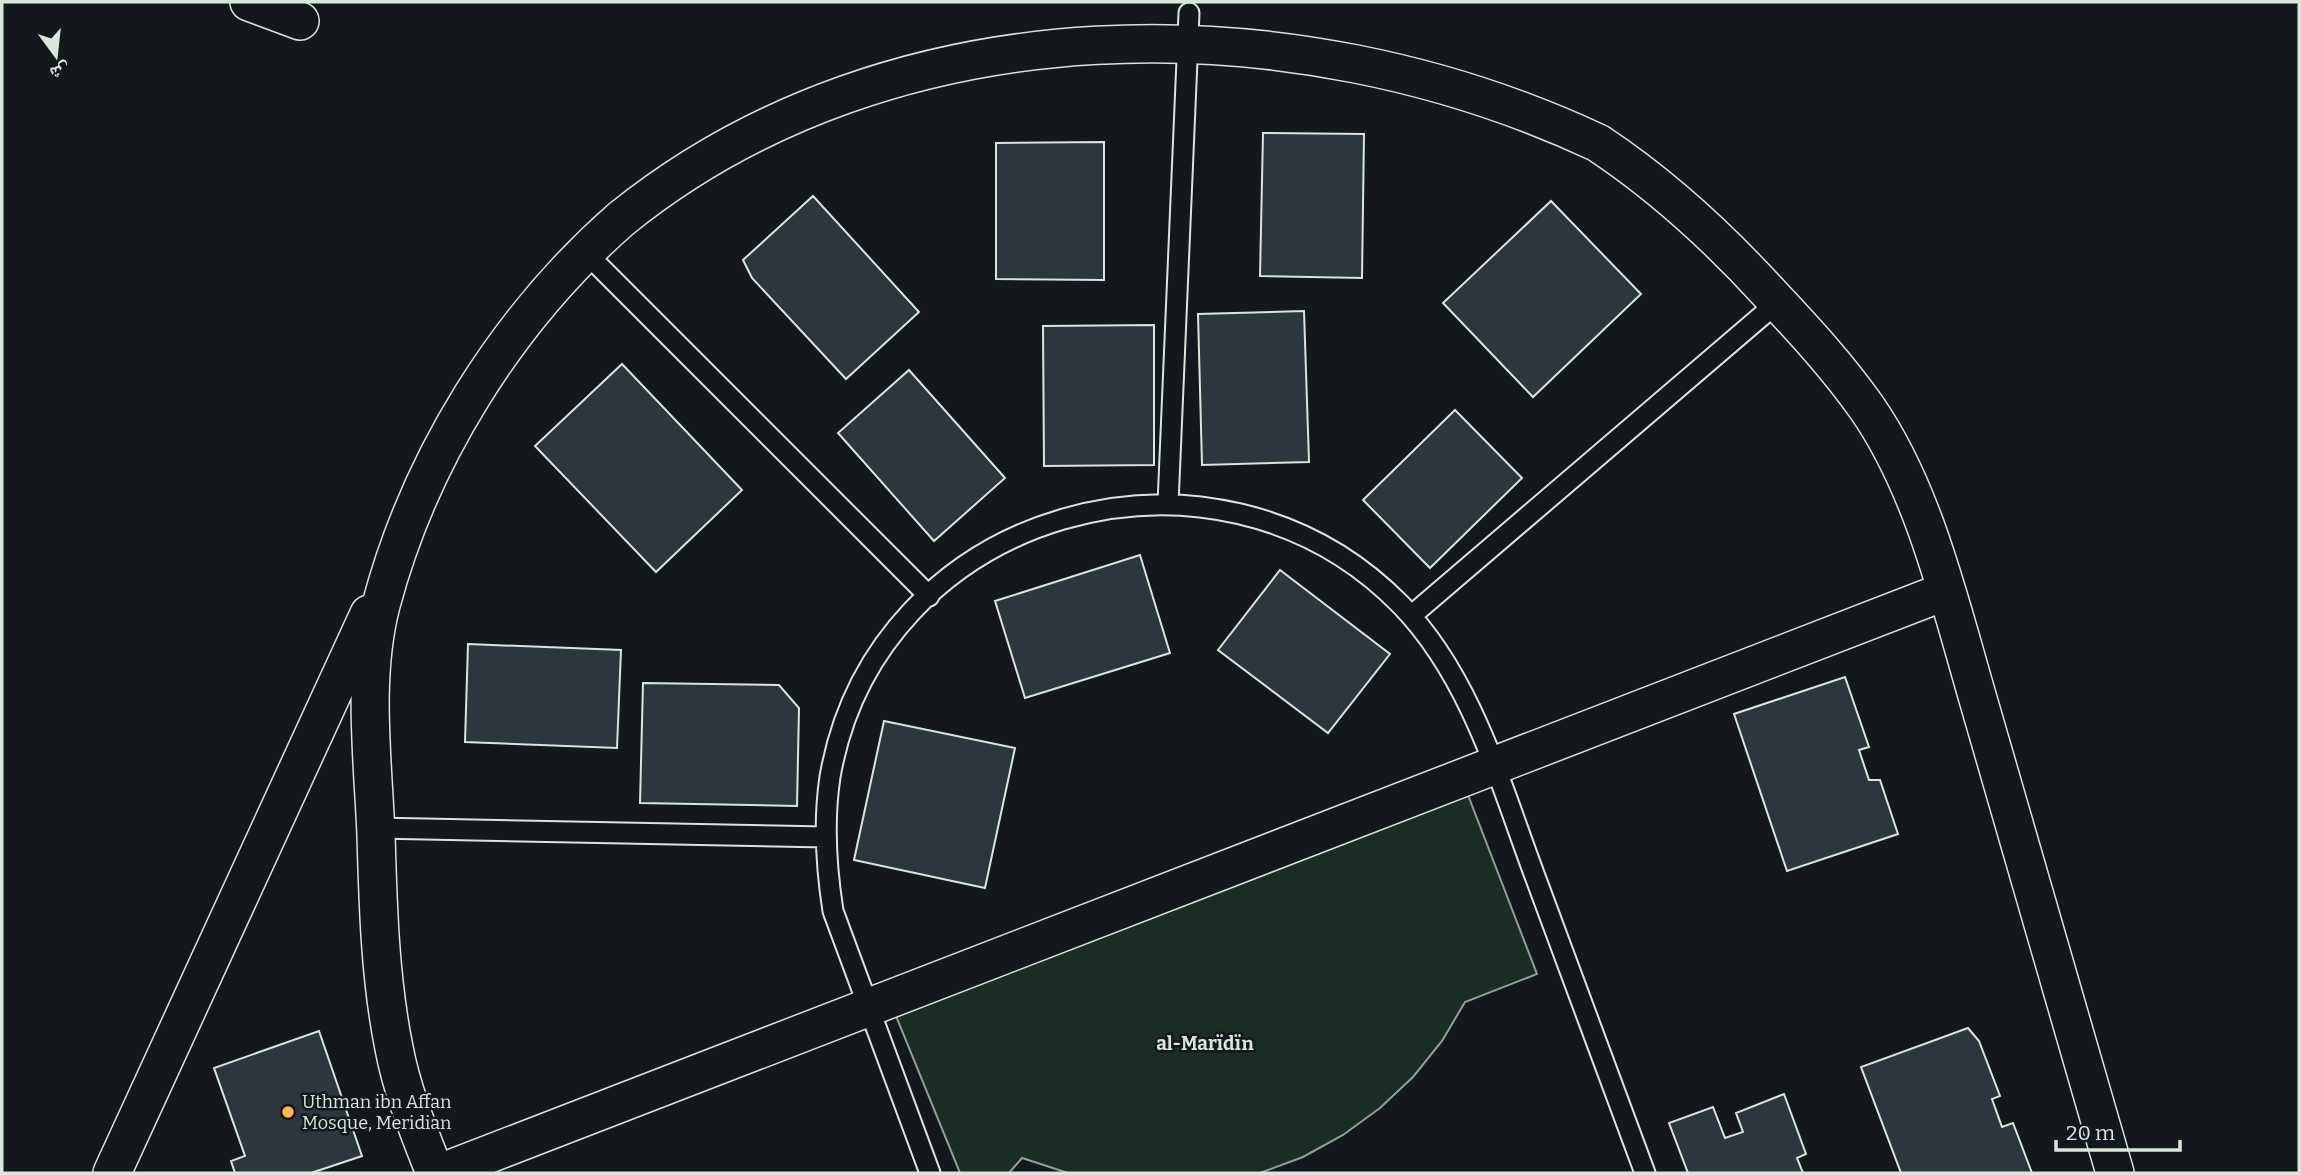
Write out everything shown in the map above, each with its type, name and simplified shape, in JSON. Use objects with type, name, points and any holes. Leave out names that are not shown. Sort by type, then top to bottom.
[{"type":"street","points":[[248,2],[300,21]]},
{"type":"street","points":[[112,1173],[404,537],[432,470],[466,407],[505,347],[550,291],[586,253],[654,190],[711,148],[773,111],[838,79],[905,53],[986,32],[1045,21],[1117,14],[1189,13],[1273,21],[1390,47],[1469,74],[1534,105],[1596,141],[1655,183],[1709,230],[1823,349],[1872,414],[1908,482],[1946,591],[2115,1173]]},
{"type":"street","points":[[404,537],[379,612],[372,674],[376,828],[386,993],[394,1050],[407,1099],[435,1173]]},
{"type":"street","points":[[440,1173],[1946,591]]},
{"type":"lane","points":[[1168,503],[1189,13]]},
{"type":"lane","points":[[586,253],[929,596]]},
{"type":"lane","points":[[1411,616],[1779,302]]},
{"type":"lane","points":[[930,1173],[833,911],[826,866],[826,837],[831,775],[842,732],[860,689],[882,650],[929,596],[981,555],[1021,534],[1063,517],[1108,507],[1168,503],[1245,514],[1288,528],[1328,548],[1366,574],[1411,616],[1454,677],[1494,766],[1645,1173]]},
{"type":"lane","points":[[376,828],[826,837]]},
{"type":"green space","points":[[1468,795],[1537,974],[1465,1002],[1442,1041],[1413,1077],[1380,1108],[1343,1135],[1303,1157],[1260,1173],[1068,1173],[1022,1158],[1009,1173],[960,1173],[896,1016]]},
{"type":"building","points":[[1263,133],[1364,134],[1362,278],[1260,276]]},
{"type":"building","points":[[1104,142],[1104,280],[996,279],[996,143]]},
{"type":"building","points":[[813,196],[919,312],[846,379],[752,278],[743,260]]},
{"type":"building","points":[[1551,201],[1641,294],[1533,397],[1443,303]]},
{"type":"building","points":[[1304,311],[1309,462],[1202,465],[1198,314]]},
{"type":"building","points":[[1154,325],[1154,465],[1044,466],[1043,326]]},
{"type":"building","points":[[622,364],[742,490],[656,572],[535,446]]},
{"type":"building","points":[[909,370],[1005,478],[934,541],[838,433]]},
{"type":"building","points":[[1455,410],[1522,478],[1430,568],[1363,500]]},
{"type":"building","points":[[1140,555],[1170,653],[1025,698],[995,601]]},
{"type":"building","points":[[1280,570],[1390,654],[1328,733],[1218,650]]},
{"type":"building","points":[[468,644],[621,650],[617,748],[465,742]]},
{"type":"building","points":[[1845,677],[1869,747],[1859,750],[1869,780],[1880,780],[1898,834],[1787,871],[1734,714]]},
{"type":"building","points":[[643,683],[779,685],[799,708],[797,806],[640,803]]},
{"type":"building","points":[[884,721],[1015,748],[985,888],[854,860]]},
{"type":"building","points":[[1968,1028],[1979,1041],[2000,1096],[1992,1099],[2002,1127],[2013,1123],[2032,1173],[1901,1173],[1861,1067]]},
{"type":"building","name":"Uthman ibn Affan Mosque, Meridian","points":[[319,1031],[362,1156],[311,1173],[235,1173],[231,1161],[245,1156],[214,1068]]},
{"type":"building","points":[[1784,1094],[1806,1154],[1797,1158],[1803,1173],[1688,1173],[1669,1123],[1713,1107],[1725,1138],[1743,1132],[1736,1113]]},
{"type":"place","name":"Uthman ibn Affan Mosque, Meridian","points":[[288,1112]]},
{"type":"district","name":"al-Marïdïn","points":[[1205,1043]]}]
